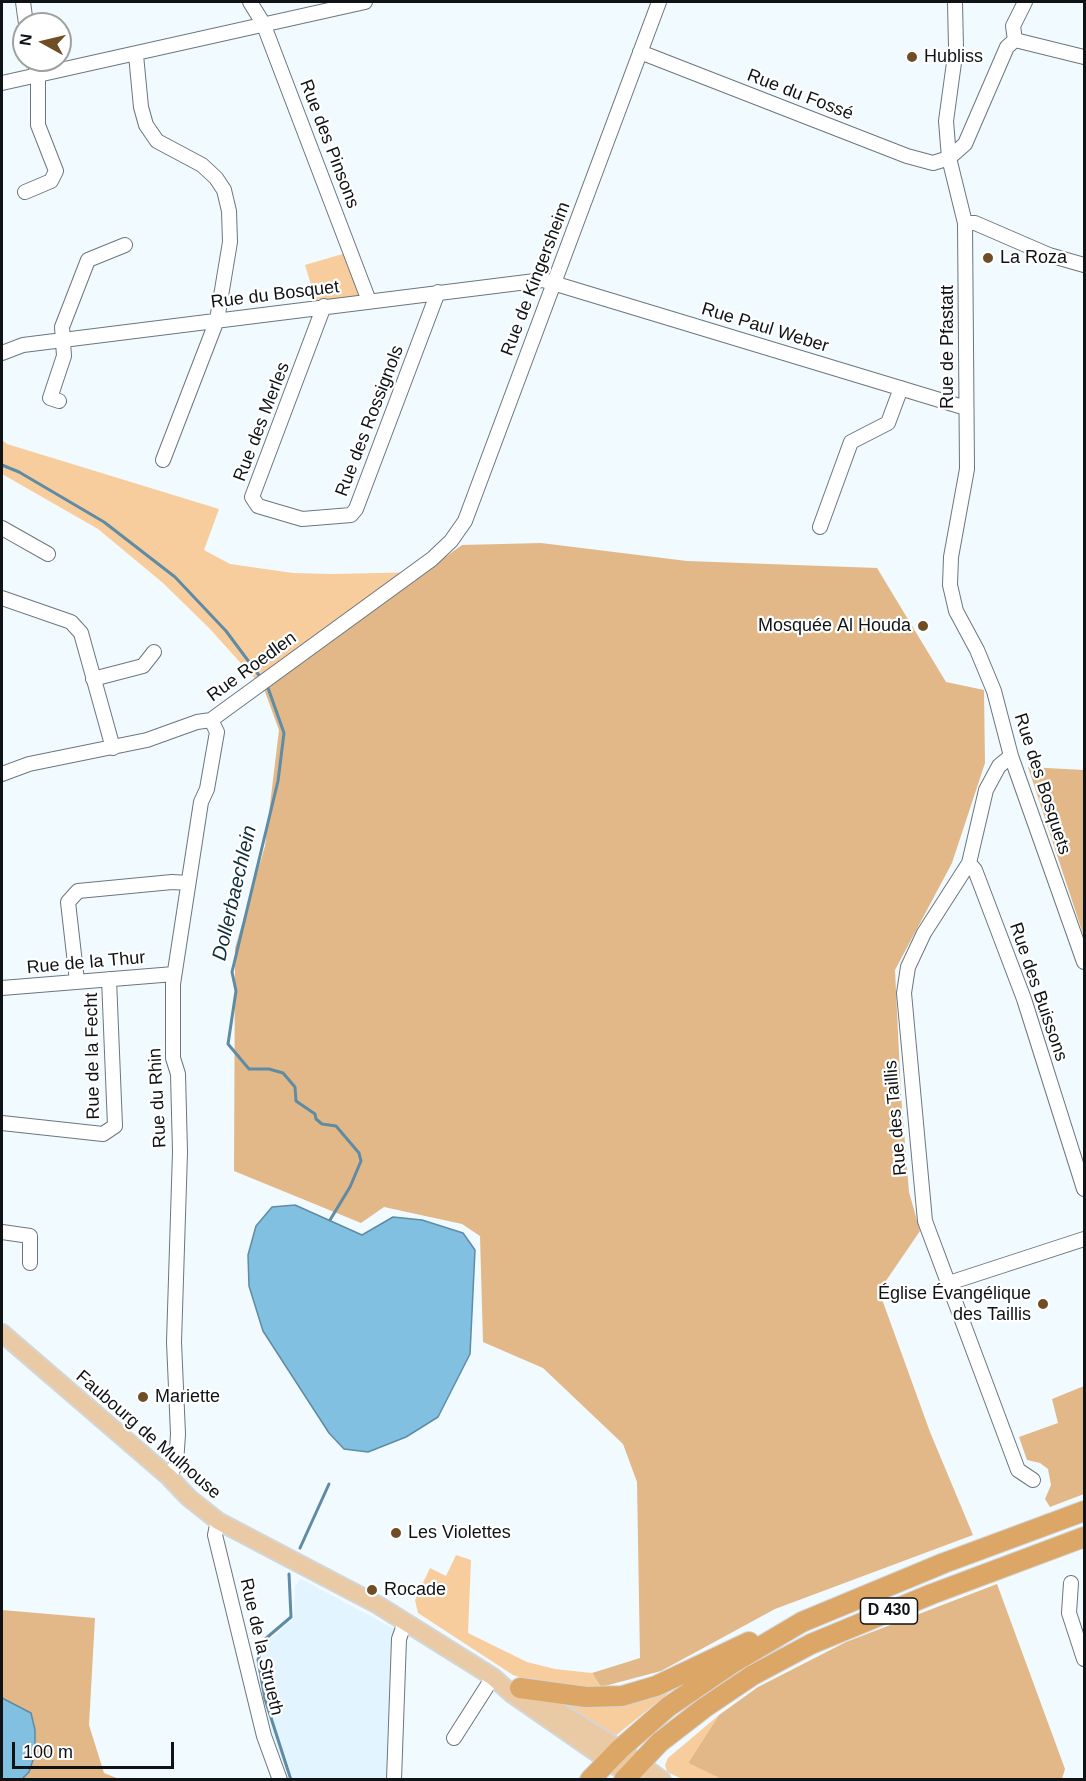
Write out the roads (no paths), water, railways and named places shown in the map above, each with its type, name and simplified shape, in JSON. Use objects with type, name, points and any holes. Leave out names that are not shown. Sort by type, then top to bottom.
[{"type":"highway","name":"D 430","points":[[590,1779],[614,1754],[668,1707],[731,1664],[802,1622],[945,1563],[1084,1511]]},
{"type":"highway","name":"D 430","points":[[632,1774],[660,1742],[704,1708],[753,1675],[811,1644],[910,1602],[1084,1537]]},
{"type":"highway","points":[[520,1688],[586,1696],[622,1696],[656,1686],[732,1648],[802,1622]]},
{"type":"main road","name":"Faubourg de Mulhouse","points":[[2,1333],[218,1521],[378,1605],[493,1677],[512,1694],[614,1754]]},
{"type":"main road","name":"Faubourg de Mulhouse","points":[[493,1677],[520,1688],[614,1754],[632,1774],[662,1779]]},
{"type":"street","name":"Rue des Pinsons","points":[[249,2],[262,24],[369,301]]},
{"type":"street","points":[[2,83],[365,2]]},
{"type":"street","name":"Rue de Kingersheim","points":[[432,559],[451,541],[465,521],[659,2]]},
{"type":"street","name":"Rue de Pfastatt","points":[[955,2],[956,48],[946,121],[949,158],[965,223],[967,468],[951,557],[950,585],[956,611],[992,685]]},
{"type":"street","points":[[1015,40],[1013,26],[1025,2]]},
{"type":"street","points":[[949,158],[965,144],[1007,47],[1015,40]]},
{"type":"street","points":[[1015,40],[1084,57]]},
{"type":"street","name":"Rue du Fossé","points":[[640,52],[907,156],[933,162],[949,158]]},
{"type":"street","points":[[136,54],[141,107],[146,125],[157,141],[202,165],[216,178],[224,190],[229,211],[230,242],[217,320],[163,460]]},
{"type":"street","points":[[25,192],[51,182],[56,171],[38,125],[37,72]]},
{"type":"street","points":[[965,223],[975,223],[1050,255],[1084,265]]},
{"type":"street","points":[[59,401],[50,398],[63,356],[62,327],[88,260],[125,245]]},
{"type":"street","name":"Rue du Bosquet","points":[[2,353],[22,345],[438,292],[543,280],[554,281]]},
{"type":"street","name":"Rue Paul Weber","points":[[554,281],[966,408]]},
{"type":"street","name":"Rue des Rossignols","points":[[302,519],[351,515],[356,509],[438,292]]},
{"type":"street","name":"Rue des Merles","points":[[302,519],[258,506],[252,498],[324,306]]},
{"type":"street","points":[[820,527],[850,442],[888,423],[901,387]]},
{"type":"street","points":[[2,528],[48,554]]},
{"type":"street","name":"Rue Roedlen","points":[[2,774],[29,764],[147,740],[197,722],[211,720],[432,559]]},
{"type":"street","points":[[2,598],[71,622],[81,633],[114,748]]},
{"type":"street","points":[[93,679],[143,666],[154,652]]},
{"type":"street","name":"Rue des Bosquets","points":[[992,685],[1011,756],[1084,962]]},
{"type":"street","name":"Rue du Rhin","points":[[169,1478],[176,1464],[178,1434],[174,1342],[180,1152],[178,1074],[172,1058],[174,974],[201,802],[207,789],[217,732],[211,720]]},
{"type":"street","name":"Rue des Taillis","points":[[1011,756],[999,766],[986,790],[969,863],[924,933],[908,967],[904,993],[921,1198],[925,1221],[1018,1470],[1034,1480]]},
{"type":"street","name":"Rue des Buissons","points":[[969,863],[975,870],[1024,999],[1081,1170],[1084,1189]]},
{"type":"street","points":[[77,981],[68,902],[78,891],[172,882],[188,883]]},
{"type":"street","name":"Rue de la Thur","points":[[2,988],[174,974]]},
{"type":"street","name":"Rue de la Fecht","points":[[2,1124],[103,1134],[115,1126],[109,979]]},
{"type":"street","points":[[2,1232],[30,1236],[30,1263]]},
{"type":"street","points":[[950,1284],[1084,1239]]},
{"type":"street","name":"Rue de la Strueth","points":[[218,1521],[215,1535],[264,1736],[280,1779]]},
{"type":"street","points":[[1071,1582],[1069,1613],[1084,1659]]},
{"type":"street","points":[[394,1779],[399,1639],[405,1622]]},
{"type":"street","points":[[454,1738],[493,1677]]},
{"type":"water","points":[[295,1205],[362,1235],[393,1217],[422,1220],[463,1233],[475,1250],[470,1354],[438,1417],[406,1437],[368,1452],[344,1449],[329,1433],[263,1331],[249,1286],[248,1255],[256,1226],[272,1207]]},
{"type":"water","points":[[2,1698],[31,1713],[35,1730],[35,1754],[29,1772],[22,1779],[2,1779]]},
{"type":"waterway","name":"Dollerbaechlein","points":[[2,465],[19,472],[104,522],[175,577],[226,631],[261,678]]},
{"type":"waterway","name":"Dollerbaechlein","points":[[267,685],[284,733],[278,781],[232,972],[236,991],[228,1044],[249,1069],[269,1069],[283,1073],[295,1087],[296,1101],[315,1114],[316,1119],[322,1124],[336,1126],[359,1153],[361,1161],[350,1187],[330,1220]]},
{"type":"waterway","name":"Dollerbaechlein","points":[[300,1548],[329,1484]]},
{"type":"waterway","name":"Dollerbaechlein","points":[[289,1574],[291,1617],[264,1640],[258,1660],[265,1699],[291,1780]]},
{"type":"place","name":"Hubliss","points":[[912,57]]},
{"type":"place","name":"La Roza","points":[[988,258]]},
{"type":"place","name":"Mosquée Al Houda","points":[[923,626]]},
{"type":"place","name":"Église Évangélique des Taillis","points":[[1043,1304]]},
{"type":"place","name":"Mariette","points":[[143,1397]]},
{"type":"place","name":"Les Violettes","points":[[396,1533]]},
{"type":"place","name":"Rocade","points":[[372,1590]]}]
